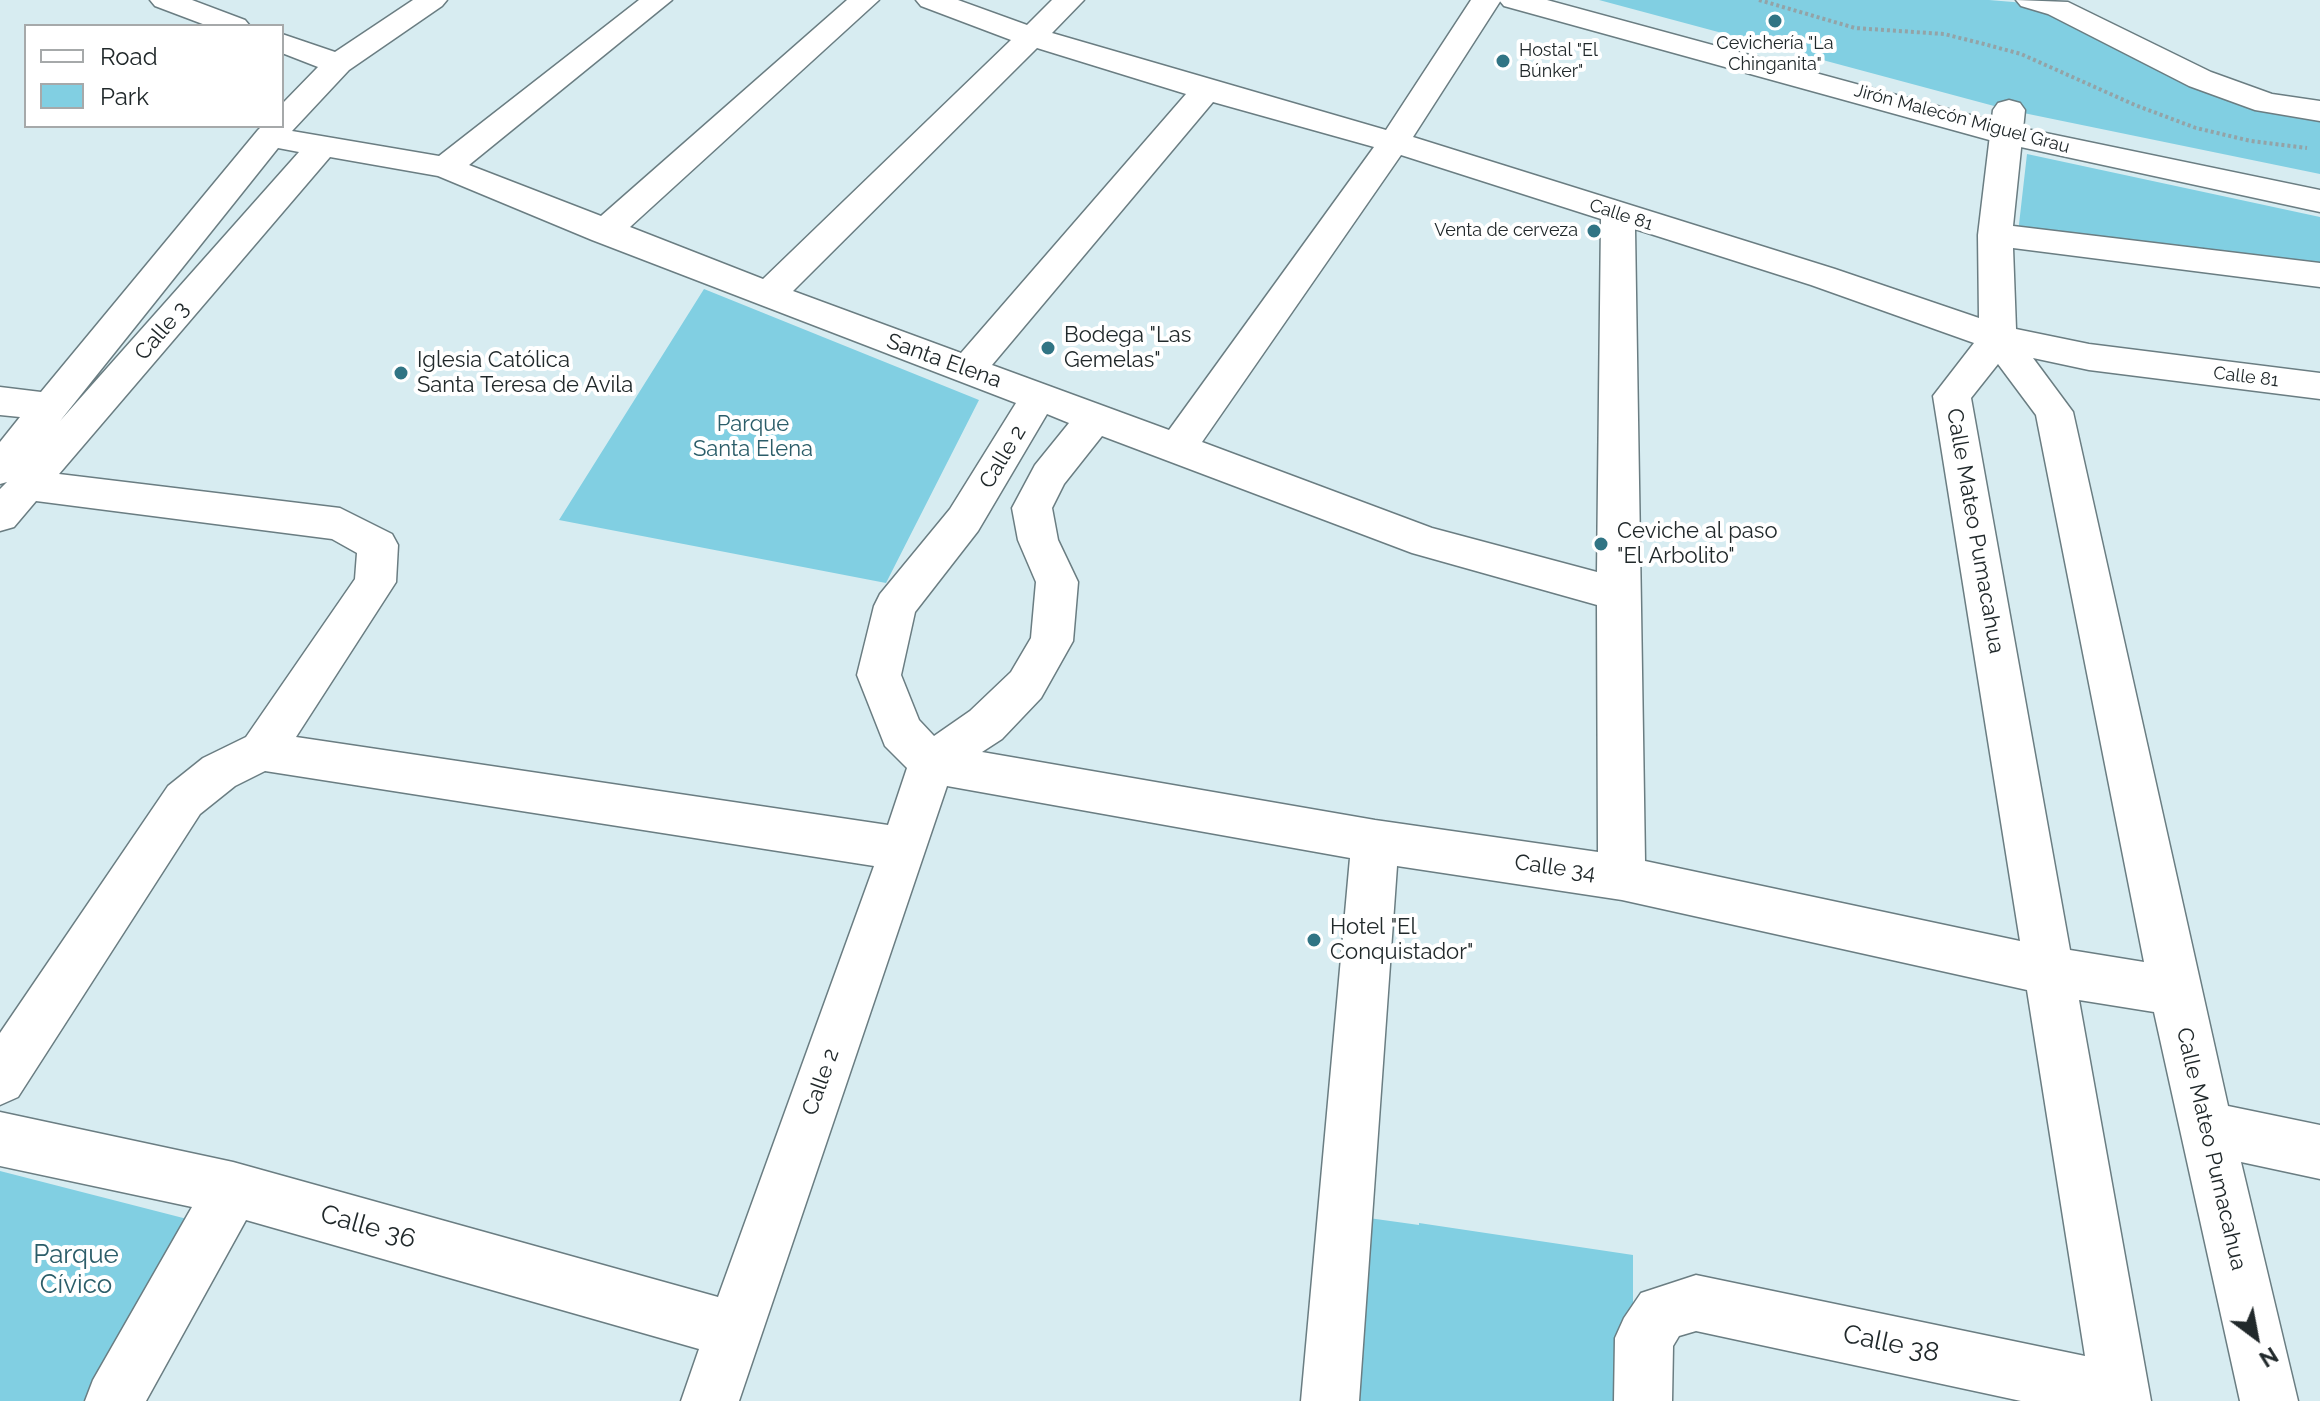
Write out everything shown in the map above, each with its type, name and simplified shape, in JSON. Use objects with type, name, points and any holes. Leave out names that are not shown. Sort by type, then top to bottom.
[{"type":"street","name":"Calle 3","points":[[284,121],[338,64],[432,0]]},
{"type":"street","points":[[445,167],[657,0]]},
{"type":"street","points":[[604,232],[864,0]]},
{"type":"street","name":"Calle 81","points":[[931,0],[1032,37],[1206,90],[1394,142],[1823,277],[1998,338],[2089,357],[2320,386]]},
{"type":"street","points":[[768,295],[1069,0]]},
{"type":"street","points":[[1178,447],[1394,142],[1486,0]]},
{"type":"street","name":"Jirón Malecón Miguel Grau","points":[[1514,0],[2320,201]]},
{"type":"street","name":"Jirón Malecón Miguel Grau","points":[[1606,0],[2007,122],[2315,161]]},
{"type":"street","points":[[2031,0],[2058,8],[2200,79],[2266,103],[2320,111]]},
{"type":"street","points":[[179,2],[230,24]]},
{"type":"street","points":[[284,44],[338,64]]},
{"type":"street","points":[[967,370],[1206,90]]},
{"type":"street","points":[[1998,338],[1995,235],[2007,122]]},
{"type":"street","name":"Calle 3","points":[[9,490],[48,407],[277,128]]},
{"type":"street","name":"Santa Elena","points":[[277,128],[323,145],[445,167],[768,295],[1426,542],[1618,594]]},
{"type":"street","name":"Calle 3","points":[[9,490],[323,145]]},
{"type":"street","points":[[1618,215],[1622,878]]},
{"type":"street","points":[[1995,235],[2320,275]]},
{"type":"street","name":"Calle Mateo Pumacahua","points":[[2121,1397],[1952,396],[1998,338],[2054,412],[2175,991],[2269,1401]]},
{"type":"street","name":"Calle 2","points":[[710,1401],[904,849],[931,763],[901,732],[879,675],[895,606],[964,520],[1039,396]]},
{"type":"street","points":[[0,401],[48,407]]},
{"type":"street","points":[[931,763],[986,725],[1026,685],[1052,641],[1057,582],[1038,540],[1032,508],[1049,475],[1096,417]]},
{"type":"street","points":[[0,1079],[184,800],[219,772],[262,751],[375,582],[378,545],[340,524],[9,490]]},
{"type":"street","points":[[964,520],[1038,540]]},
{"type":"street","points":[[262,751],[904,849]]},
{"type":"street","name":"Calle 34","points":[[931,763],[1375,841],[1622,878],[2050,971],[2175,991]]},
{"type":"street","points":[[1330,1401],[1375,841]]},
{"type":"street","points":[[2207,1128],[2320,1152]]},
{"type":"street","name":"Calle 36","points":[[0,1139],[233,1189],[733,1330]]},
{"type":"street","points":[[114,1401],[233,1189]]},
{"type":"street","name":"Calle 38","points":[[1643,1401],[1644,1338],[1661,1313],[1696,1303],[2121,1397]]},
{"type":"path","points":[[1759,0],[1855,28],[1944,34],[2021,54],[2135,105],[2196,128],[2315,161]]},
{"type":"green space","points":[[1599,0],[1989,0],[2025,3],[2320,118],[2320,174],[2009,110]]},
{"type":"green space","points":[[2027,154],[2320,217],[2320,268],[2018,233]]},
{"type":"green space","name":"Parque Santa Elena","points":[[704,289],[979,400],[886,583],[559,520]]},
{"type":"green space","name":"Parque Cívico","points":[[0,1171],[191,1220],[87,1401],[0,1401]]},
{"type":"green space","points":[[1347,1215],[1633,1255],[1633,1401],[1320,1401]]},
{"type":"place","name":"Cevichería \"La Chinganita\"","points":[[1775,21]]},
{"type":"place","name":"Hostal \"El Búnker\"","points":[[1503,61]]},
{"type":"place","name":"Venta de cerveza","points":[[1594,231]]},
{"type":"place","name":"Bodega \"Las Gemelas\"","points":[[1048,348]]},
{"type":"place","name":"Iglesia Católica Santa Teresa de Avila","points":[[401,373]]},
{"type":"place","name":"Ceviche al paso \"El Arbolito\"","points":[[1601,544]]},
{"type":"place","name":"Hotel \"El Conquistador\"","points":[[1314,940]]}]
